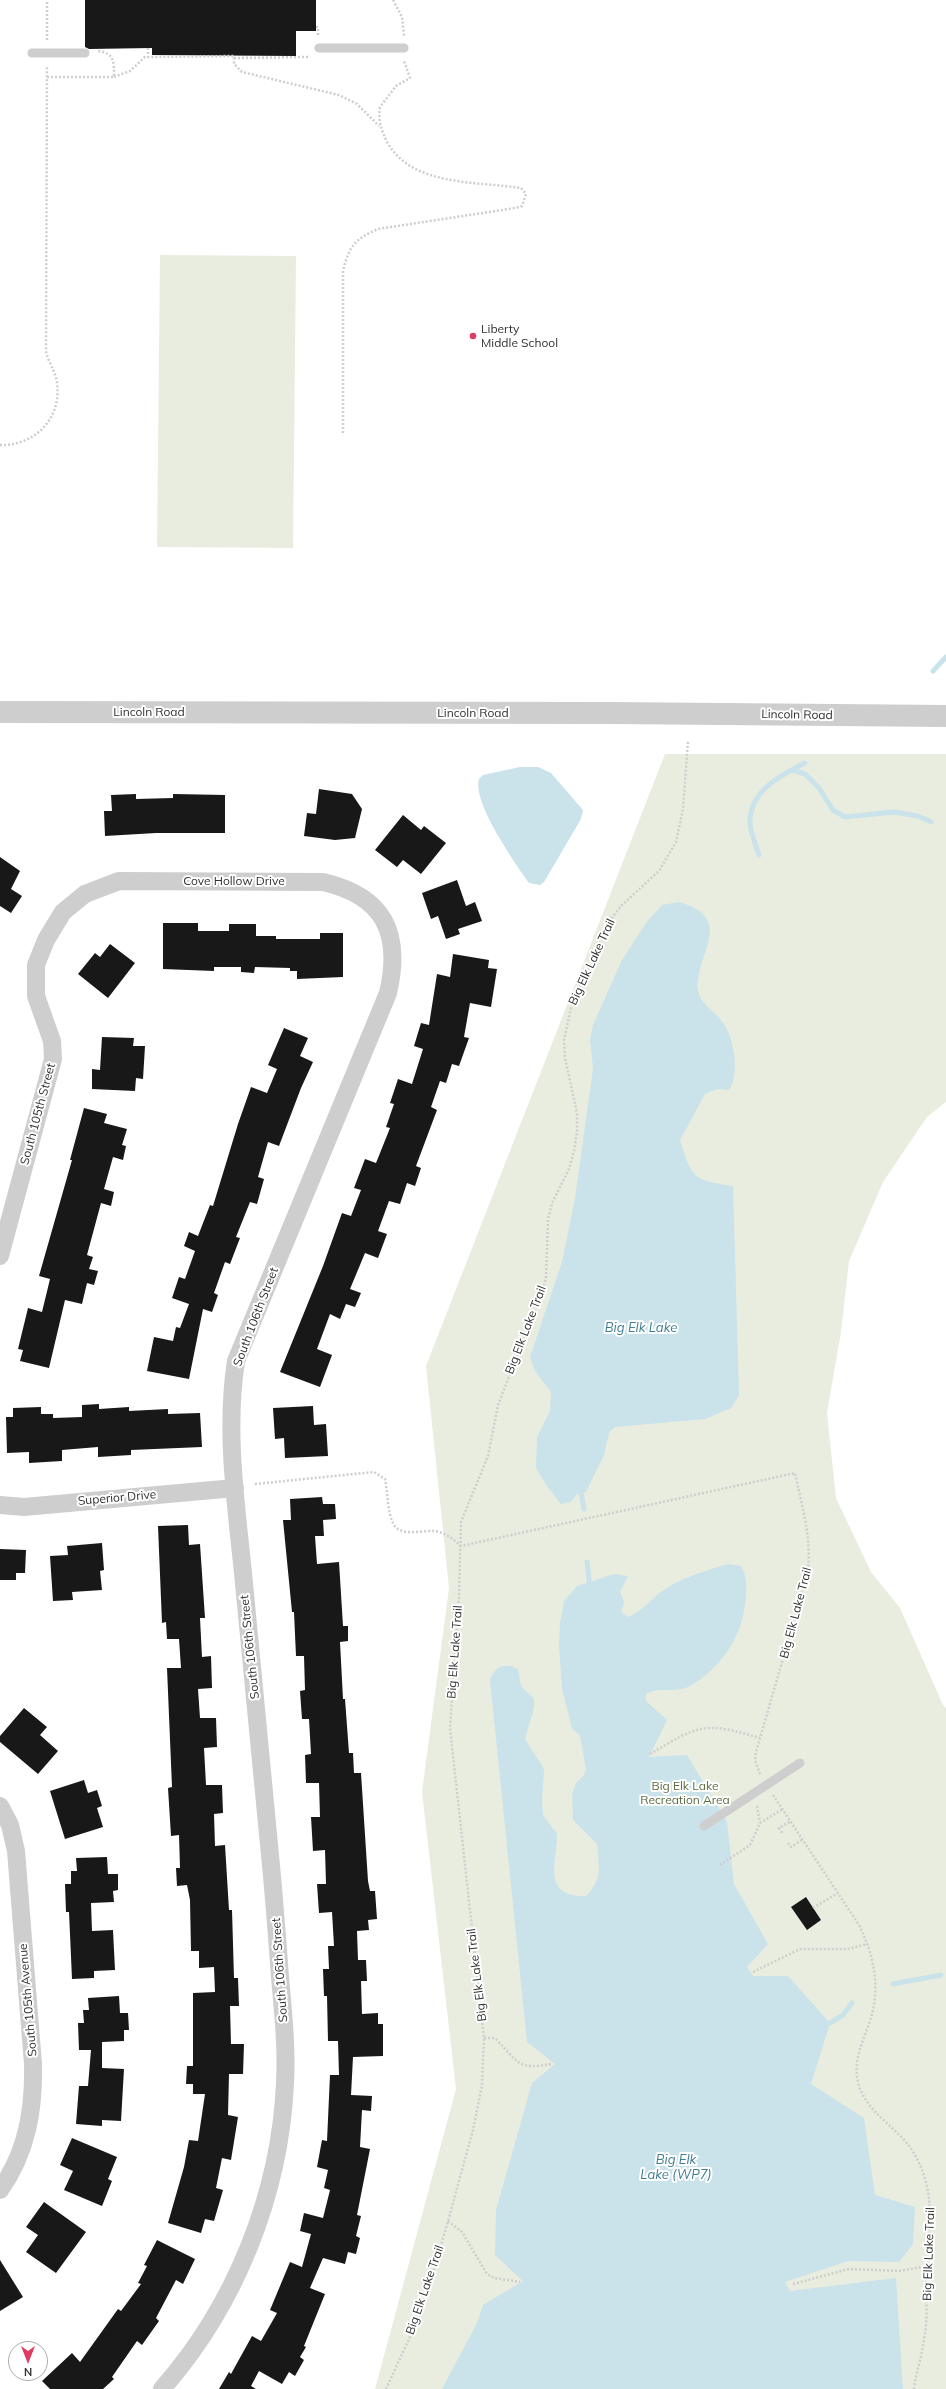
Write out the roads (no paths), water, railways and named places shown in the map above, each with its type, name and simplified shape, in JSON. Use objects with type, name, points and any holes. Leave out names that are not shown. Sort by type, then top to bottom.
[{"type":"street","name":"Lincoln Road","points":[[0,712],[612,713],[946,716]]},
{"type":"street","name":"Cove Hollow Drive","points":[[85,894],[119,881],[323,882],[343,886],[361,895],[377,910]]},
{"type":"street","name":"South 105th Street","points":[[0,1256],[53,1059],[52,1041],[36,996],[36,965],[46,940],[64,912],[85,894]]},
{"type":"street","name":"South 106th Street","points":[[162,2389],[185,2362],[220,2309],[244,2261],[272,2171],[285,2085],[285,2043],[273,1881],[235,1488],[230,1417],[236,1361],[388,993],[392,973],[393,951],[389,928],[377,910]]},
{"type":"street","name":"Superior Drive","points":[[0,1505],[24,1507],[235,1488]]},
{"type":"street","name":"South 105th Avenue","points":[[0,1806],[10,1825],[16,1851],[33,2064],[34,2098],[27,2135],[18,2160],[0,2190]]},
{"type":"lane","points":[[319,48],[404,48]]},
{"type":"lane","points":[[32,53],[85,53]]},
{"type":"lane","points":[[704,1826],[800,1763]]},
{"type":"water","points":[[520,767],[538,767],[551,773],[583,810],[581,819],[544,882],[540,885],[529,883],[514,862],[488,817],[479,789],[479,779],[483,775]]},
{"type":"water","name":"Big Elk Lake","points":[[679,902],[699,911],[708,922],[710,930],[709,939],[700,970],[698,990],[703,1002],[724,1024],[731,1039],[733,1048],[735,1066],[732,1083],[729,1090],[717,1089],[705,1094],[680,1140],[691,1170],[696,1175],[709,1182],[733,1186],[739,1395],[731,1408],[705,1419],[615,1427],[609,1433],[604,1455],[586,1492],[577,1494],[571,1502],[561,1504],[547,1486],[536,1468],[537,1437],[550,1411],[551,1392],[535,1371],[530,1357],[562,1262],[575,1198],[593,1069],[590,1039],[593,1025],[622,960],[646,923],[662,905]]},
{"type":"water","name":"Big Elk Lake (WP7)","points":[[728,1564],[741,1566],[746,1580],[744,1609],[736,1635],[730,1647],[713,1669],[690,1686],[679,1690],[656,1690],[646,1694],[646,1701],[667,1720],[649,1757],[687,1755],[727,1822],[734,1884],[768,1944],[747,1967],[753,1976],[788,1976],[830,2023],[811,2084],[864,2118],[875,2195],[915,2207],[913,2244],[899,2262],[848,2261],[785,2282],[790,2291],[896,2278],[903,2389],[442,2389],[477,2323],[483,2305],[523,2281],[495,2255],[496,2210],[532,2083],[555,2064],[527,2042],[490,1680],[494,1671],[497,1669],[505,1666],[514,1667],[518,1669],[521,1686],[534,1699],[534,1708],[525,1739],[544,1769],[542,1800],[543,1815],[557,1834],[554,1867],[557,1884],[562,1891],[572,1895],[586,1896],[595,1884],[599,1872],[599,1859],[597,1844],[573,1820],[572,1795],[576,1783],[584,1775],[586,1769],[580,1736],[572,1728],[562,1689],[559,1646],[560,1624],[564,1601],[577,1586],[614,1574],[628,1576],[620,1592],[624,1602],[621,1612],[628,1617],[643,1608],[665,1589],[672,1585],[696,1574]]},
{"type":"waterway","points":[[933,671],[946,657]]},
{"type":"waterway","points":[[759,855],[750,823],[752,808],[756,799],[762,791],[778,778],[805,763]]},
{"type":"waterway","points":[[792,770],[805,774],[819,788],[833,810],[845,817],[894,812],[918,816],[931,822]]},
{"type":"waterway","points":[[580,1487],[584,1509]]},
{"type":"waterway","points":[[587,1562],[590,1589]]},
{"type":"waterway","points":[[893,1984],[941,1975]]},
{"type":"waterway","points":[[830,2023],[843,2015],[852,2003]]},
{"type":"place","name":"Liberty Middle School","points":[[473,336]]},
{"type":"park label","name":"Big Elk Lake Recreation Area","points":[[685,1793]]}]
